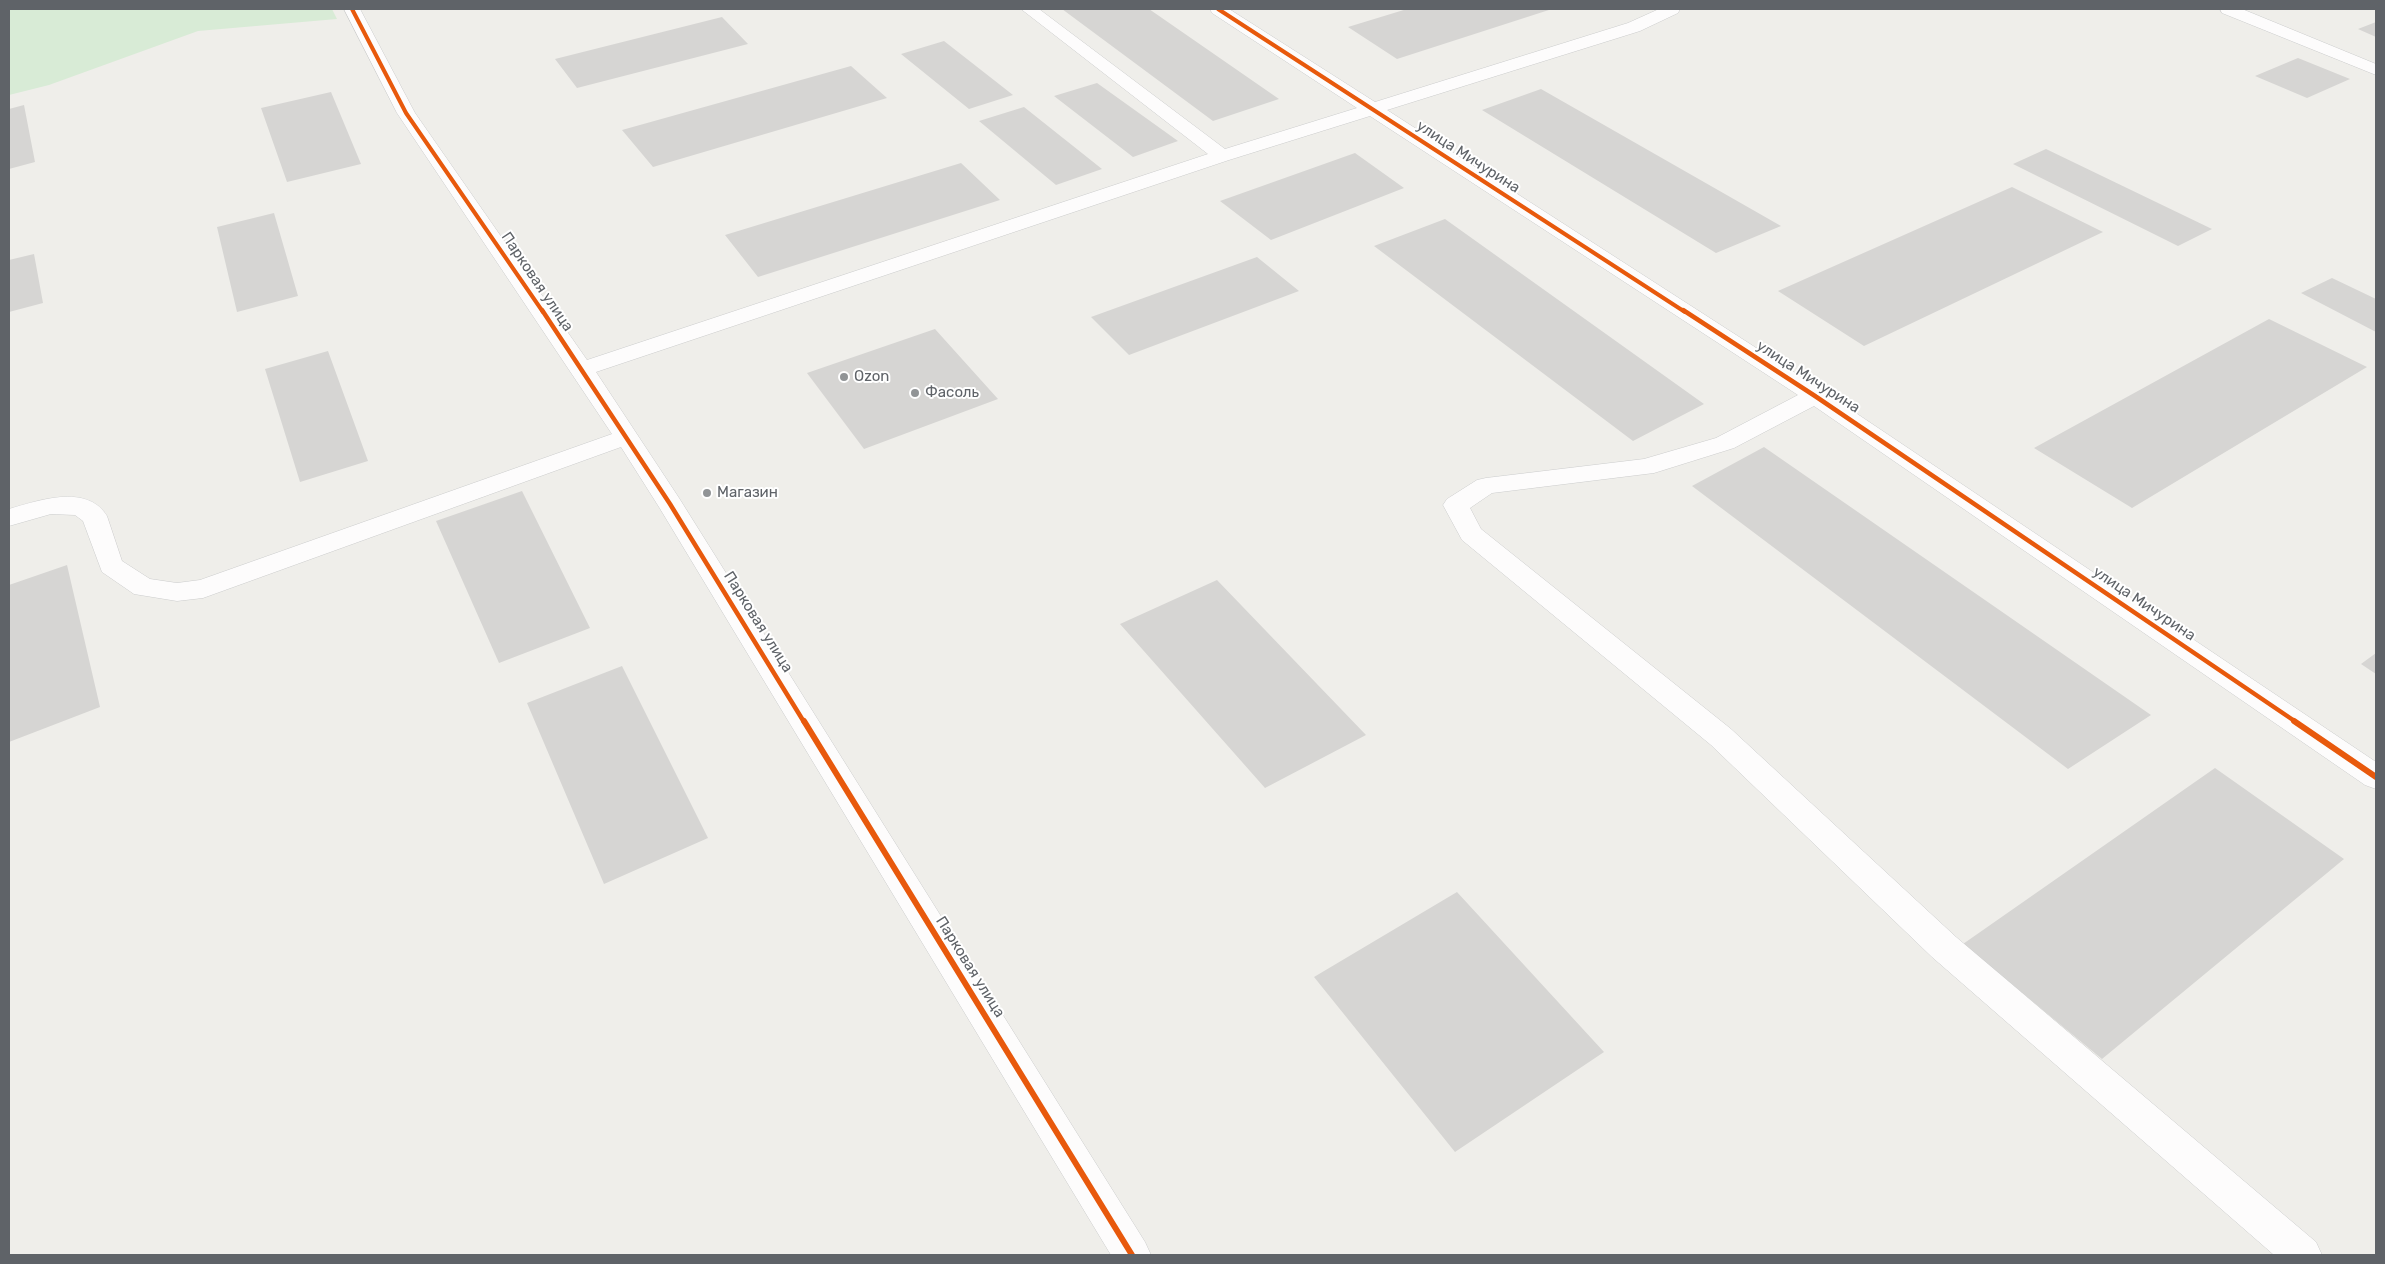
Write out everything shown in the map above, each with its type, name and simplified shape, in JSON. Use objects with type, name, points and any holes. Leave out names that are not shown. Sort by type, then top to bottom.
[{"type":"street","name":"Парковая улица","points":[[352,9],[406,113],[582,369],[670,504],[1132,1255]]},
{"type":"street","points":[[1028,9],[1222,156]]},
{"type":"street","name":"улица Мичурина","points":[[1218,9],[1815,396],[2376,778]]},
{"type":"street","points":[[582,369],[1222,156],[1634,27],[1672,9]]},
{"type":"street","points":[[2228,9],[2376,70]]},
{"type":"street","points":[[1815,396],[1725,443],[1645,467],[1486,486],[1456,505],[1471,534],[1720,737],[1944,946],[2303,1255]]},
{"type":"street","points":[[9,518],[50,506],[80,507],[94,516],[111,566],[143,587],[177,592],[204,589],[626,437]]},
{"type":"green space","points":[[9,9],[332,9],[337,19],[198,31],[49,85],[9,95]]},
{"type":"building","points":[[1062,9],[1149,9],[1279,99],[1213,121]]},
{"type":"building","points":[[1407,9],[1552,9],[1397,59],[1348,27]]},
{"type":"building","points":[[722,17],[748,44],[577,88],[555,59]]},
{"type":"building","points":[[2376,22],[2376,37],[2358,29]]},
{"type":"building","points":[[944,41],[1013,95],[969,109],[901,54]]},
{"type":"building","points":[[2298,58],[2350,79],[2307,98],[2255,76]]},
{"type":"building","points":[[851,66],[887,98],[653,167],[622,130]]},
{"type":"building","points":[[1097,83],[1178,141],[1133,157],[1054,96]]},
{"type":"building","points":[[1541,89],[1781,226],[1716,253],[1482,110]]},
{"type":"building","points":[[331,92],[361,164],[287,182],[261,108]]},
{"type":"building","points":[[24,105],[35,162],[9,169],[9,109]]},
{"type":"building","points":[[1024,107],[1102,169],[1056,185],[979,121]]},
{"type":"building","points":[[2046,149],[2212,229],[2178,246],[2013,164]]},
{"type":"building","points":[[1355,153],[1404,188],[1271,240],[1220,201]]},
{"type":"building","points":[[961,163],[1000,200],[758,277],[725,235]]},
{"type":"building","points":[[2012,187],[2103,232],[1864,346],[1778,291]]},
{"type":"building","points":[[274,213],[298,296],[237,312],[217,227]]},
{"type":"building","points":[[1445,219],[1704,404],[1633,441],[1374,246]]},
{"type":"building","points":[[34,254],[43,303],[9,312],[9,260]]},
{"type":"building","points":[[1257,257],[1299,291],[1129,355],[1091,317]]},
{"type":"building","points":[[2332,278],[2376,299],[2376,332],[2301,293]]},
{"type":"building","points":[[2269,319],[2367,367],[2132,508],[2034,448]]},
{"type":"building","points":[[935,329],[998,399],[864,449],[807,373]]},
{"type":"building","points":[[328,351],[368,461],[300,482],[265,369]]},
{"type":"building","points":[[1764,447],[2151,715],[2068,769],[1692,486]]},
{"type":"building","points":[[522,491],[590,628],[499,663],[436,521]]},
{"type":"building","points":[[67,565],[100,707],[9,742],[9,585]]},
{"type":"building","points":[[1217,580],[1366,735],[1265,788],[1120,624]]},
{"type":"building","points":[[2376,653],[2376,674],[2361,664]]},
{"type":"building","points":[[622,666],[708,838],[604,884],[527,703]]},
{"type":"building","points":[[2215,768],[2344,859],[2102,1059],[1963,944]]},
{"type":"building","points":[[1457,892],[1604,1052],[1455,1152],[1314,977]]},
{"type":"cycle path","points":[[352,9],[406,113],[582,369],[670,504],[1132,1255]]},
{"type":"cycle path","points":[[1218,9],[1815,396],[2376,777]]},
{"type":"place","name":"Ozon","points":[[844,377]]},
{"type":"place","name":"Фасоль","points":[[915,393]]},
{"type":"place","name":"Магазин","points":[[707,493]]}]
